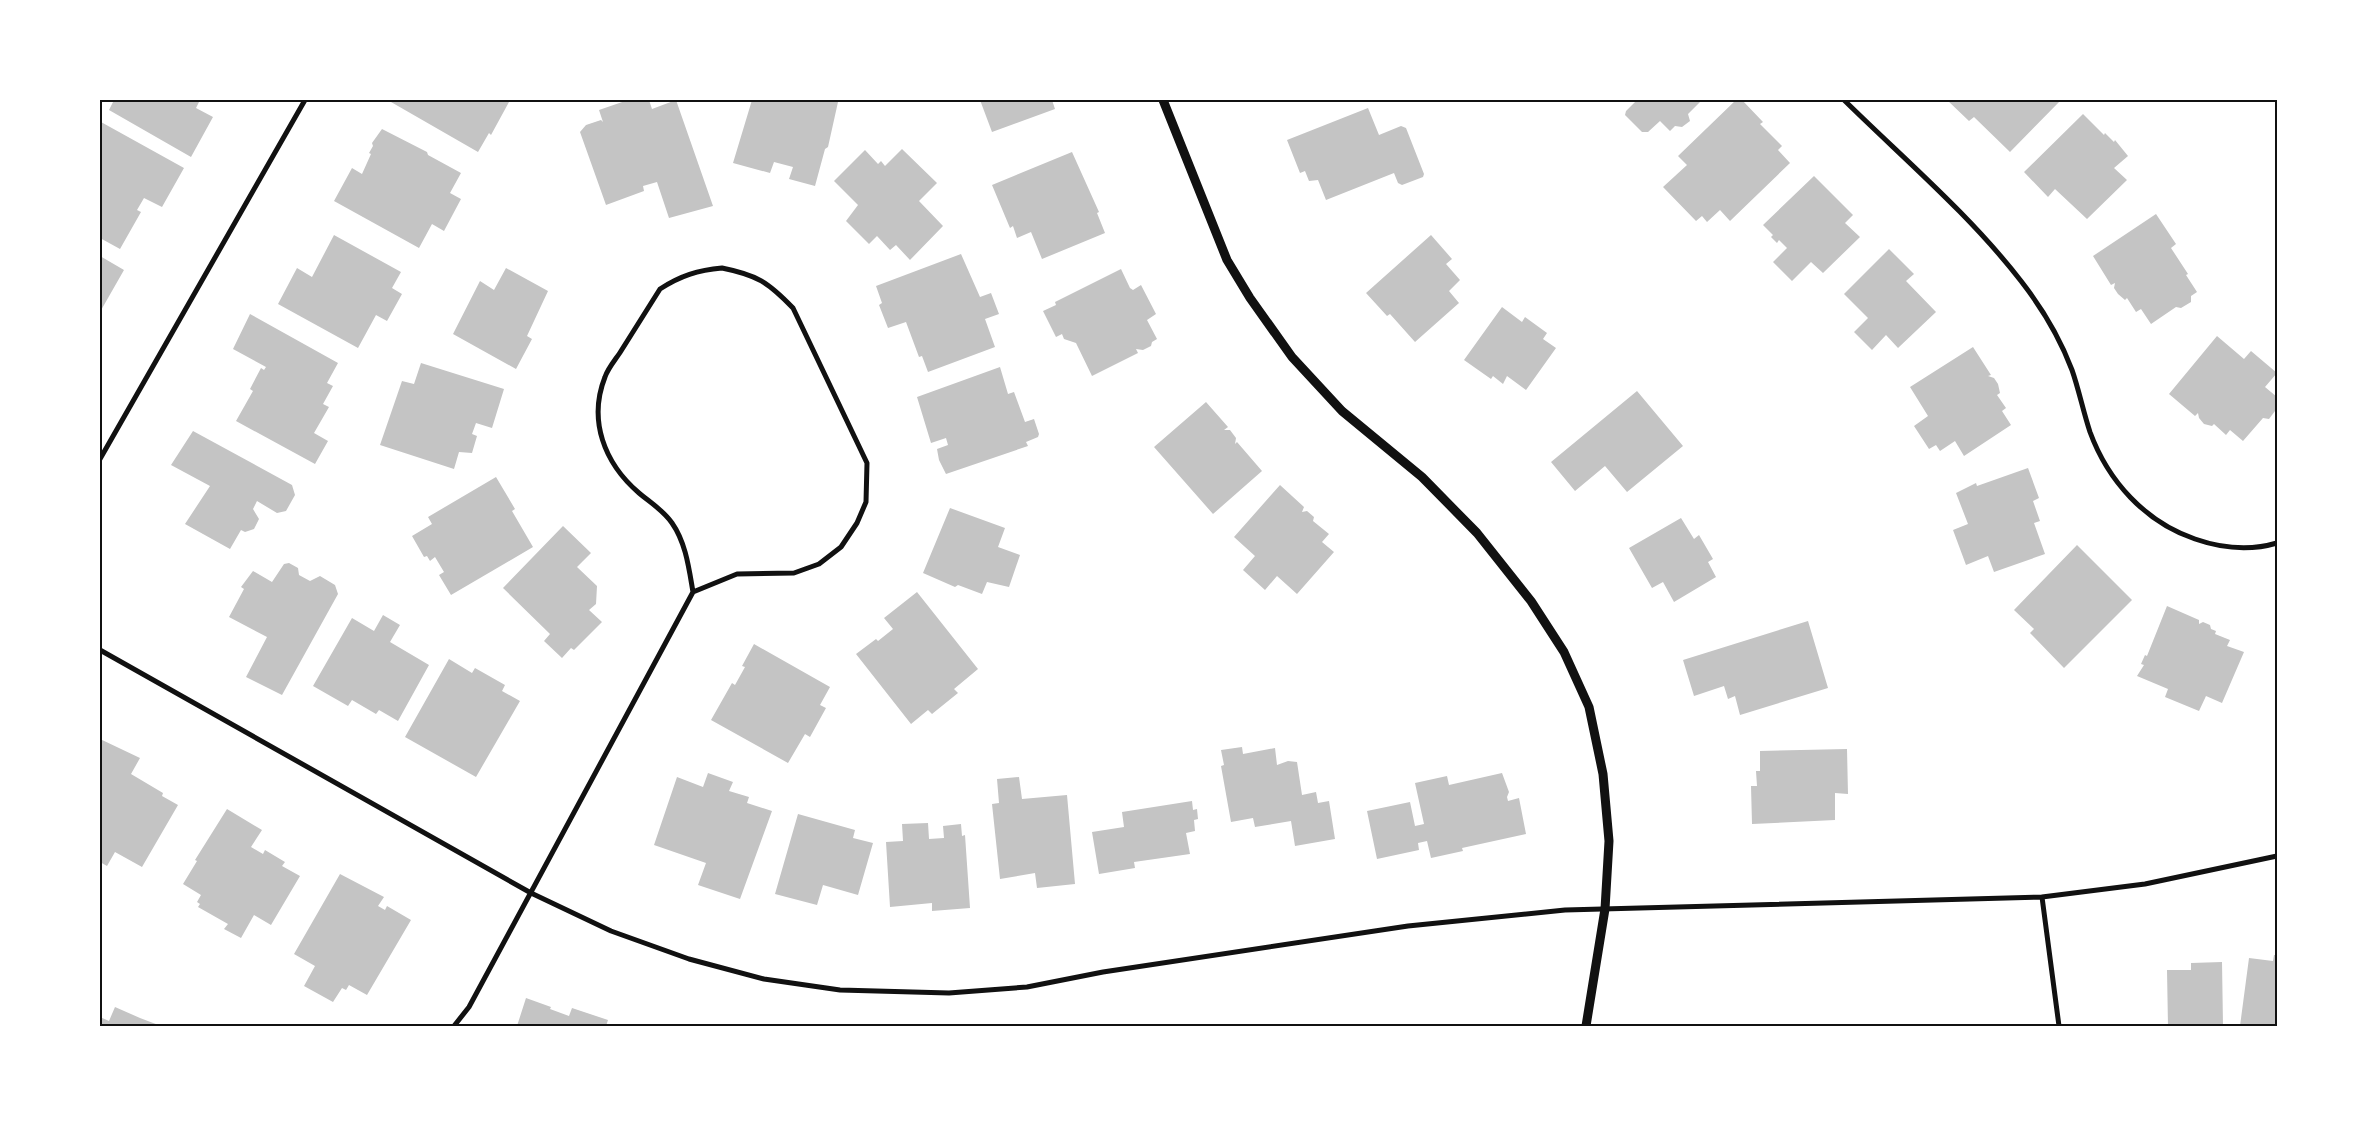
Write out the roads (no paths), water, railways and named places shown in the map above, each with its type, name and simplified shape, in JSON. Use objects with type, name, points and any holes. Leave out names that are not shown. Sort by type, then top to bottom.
[{"type":"street","points":[[100,460],[305,100]]},
{"type":"street","points":[[1163,100],[1227,260],[1250,298],[1292,357],[1342,411],[1422,477],[1477,533],[1531,601],[1564,652],[1589,708],[1603,774],[1609,841],[1605,909],[1586,1026]]},
{"type":"street","points":[[1844,100],[1978,230],[2040,308],[2057,336],[2072,369],[2095,441],[2107,468],[2129,497],[2156,521],[2186,536],[2214,545],[2244,548],[2277,543]]},
{"type":"street","points":[[454,1026],[469,1007],[693,592],[685,549],[673,524],[658,507],[618,474],[604,449],[598,426],[598,404],[605,375],[660,289],[674,280],[700,270],[722,268],[758,278],[774,288],[793,308],[867,463],[866,502],[858,524],[841,546],[819,564],[794,573],[737,574],[693,592]]},
{"type":"street","points":[[100,650],[531,892],[611,931],[689,960],[764,979],[840,990],[949,994],[1027,987],[1104,972],[1408,926],[1565,910],[2042,897],[2144,884],[2277,856]]},
{"type":"street","points":[[2042,897],[2059,1026]]}]
